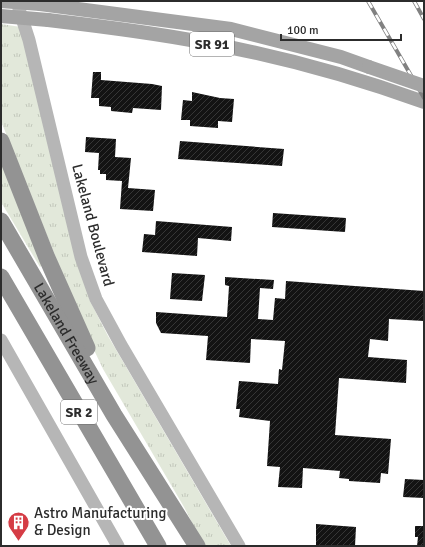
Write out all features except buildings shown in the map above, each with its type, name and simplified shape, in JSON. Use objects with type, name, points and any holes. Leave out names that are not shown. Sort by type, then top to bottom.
[{"type":"highway","points":[[1,141],[46,258],[74,321],[100,374],[114,415]]},
{"type":"highway","name":"Lakeland Freeway","points":[[1,220],[114,415],[197,546]]},
{"type":"highway","name":"Lakeland Freeway","points":[[1,277],[158,546]]},
{"type":"main road","name":"SR 91","points":[[1,1],[40,4],[231,30],[341,57],[424,86]]},
{"type":"main road","name":"SR 91","points":[[1,16],[48,20],[127,30],[202,42],[259,54],[374,84],[424,102]]},
{"type":"street","name":"Lakeland Boulevard","points":[[14,1],[20,10],[30,40],[82,257],[96,299],[125,352],[239,546]]},
{"type":"street","points":[[1,340],[118,546]]},
{"type":"green space","points":[[1,24],[21,27],[90,301],[108,336],[231,546],[204,546],[184,507],[103,369],[86,333],[1,121]]},
{"type":"green space","points":[[1,158],[42,265],[40,267],[1,202]]},
{"type":"railway","points":[[368,1],[424,98]]},
{"type":"railway","points":[[414,1],[424,19]]},
{"type":"place","name":"Astro Manufacturing & Design","points":[[19,542]]}]
